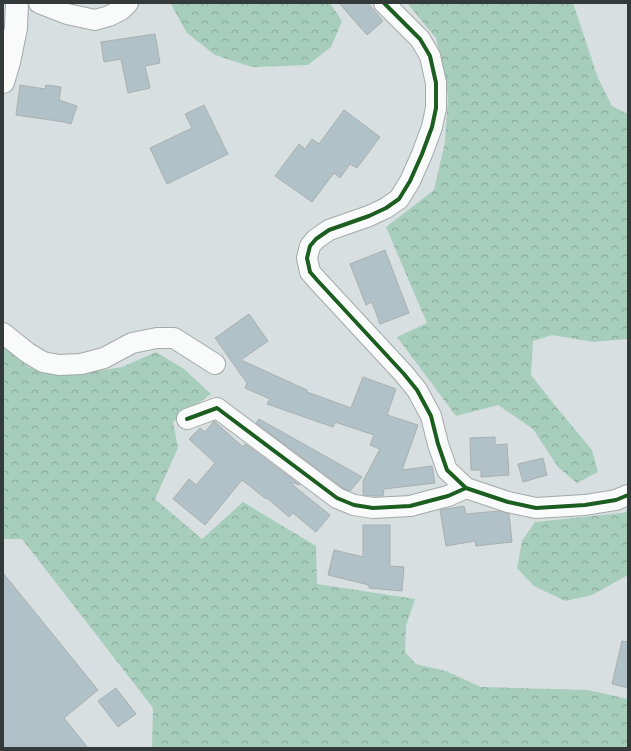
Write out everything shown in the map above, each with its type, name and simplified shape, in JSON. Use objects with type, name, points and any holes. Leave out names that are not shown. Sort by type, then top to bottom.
[{"type":"street","points":[[3,82],[16,28],[17,3]]},
{"type":"street","points":[[39,3],[66,14],[95,20],[110,16],[121,10],[128,3]]},
{"type":"street","points":[[384,3],[420,39],[430,56],[436,83],[436,108],[432,127],[410,181],[399,199],[386,208],[369,216],[330,230],[316,239],[310,246],[307,258],[310,272],[417,390],[431,416],[438,444],[448,470],[466,488],[508,502],[536,508],[586,505],[616,500],[628,495]]},
{"type":"street","points":[[3,332],[28,353],[43,362],[59,365],[81,364],[104,358],[132,343],[157,338],[174,338],[215,364]]},
{"type":"street","points":[[187,419],[217,408],[336,498],[354,505],[373,508],[410,506],[448,496],[466,488]]},
{"type":"green space","points":[[171,3],[330,3],[342,21],[331,47],[308,65],[252,67],[215,55],[187,33]]},
{"type":"green space","points":[[407,3],[573,3],[598,78],[612,106],[628,114],[628,339],[593,342],[552,335],[533,341],[531,375],[592,450],[598,472],[577,483],[558,467],[533,429],[498,405],[456,416],[397,337],[427,323],[386,227],[434,190],[445,142],[448,96],[436,38]]},
{"type":"green space","points":[[3,347],[30,368],[50,374],[86,373],[122,367],[156,352],[184,369],[211,394],[173,422],[178,448],[155,499],[202,539],[243,502],[316,546],[317,584],[415,599],[406,626],[405,652],[416,664],[446,671],[481,687],[588,690],[628,699],[628,748],[152,748],[153,708],[22,539],[3,539]]},
{"type":"green space","points":[[628,511],[628,575],[592,595],[565,601],[534,586],[517,568],[522,541],[535,522],[622,513]]},
{"type":"building","points":[[339,3],[368,3],[383,21],[367,35]]},
{"type":"building","points":[[155,34],[160,63],[145,66],[150,88],[128,93],[121,59],[104,62],[101,42]]},
{"type":"building","points":[[20,85],[45,89],[46,85],[61,87],[59,100],[77,106],[71,124],[16,115]]},
{"type":"building","points":[[204,105],[228,154],[167,184],[150,148],[192,128],[185,114]]},
{"type":"building","points":[[344,110],[380,137],[357,168],[350,164],[340,178],[334,173],[312,202],[275,176],[299,144],[305,149],[312,139],[319,144]]},
{"type":"building","points":[[385,250],[409,313],[380,324],[372,302],[366,305],[350,264]]},
{"type":"building","points":[[249,314],[268,341],[241,360],[307,390],[307,392],[351,408],[363,377],[396,389],[387,415],[418,425],[402,470],[432,466],[435,483],[384,489],[383,496],[363,495],[363,481],[380,449],[370,445],[374,435],[335,422],[333,427],[267,404],[270,399],[245,388],[247,383],[215,338]]},
{"type":"building","points":[[259,419],[362,477],[350,491],[343,488],[256,423]]},
{"type":"building","points":[[214,421],[243,447],[245,444],[300,485],[289,482],[330,515],[316,532],[293,513],[289,517],[267,498],[266,499],[242,480],[205,525],[173,499],[189,479],[196,485],[215,463],[189,439],[200,428],[205,432]]},
{"type":"building","points":[[495,437],[495,445],[507,444],[509,475],[481,477],[481,470],[471,470],[470,438]]},
{"type":"building","points":[[543,458],[547,475],[523,482],[518,464]]},
{"type":"building","points":[[464,506],[466,514],[499,511],[509,514],[512,542],[476,546],[475,541],[446,546],[440,510]]},
{"type":"building","points":[[363,525],[390,525],[390,566],[404,567],[402,591],[369,588],[369,585],[328,575],[334,550],[363,557]]},
{"type":"building","points":[[3,573],[98,690],[64,718],[88,748],[3,748]]},
{"type":"building","points":[[622,641],[628,642],[628,688],[612,684]]},
{"type":"building","points":[[116,688],[136,714],[118,727],[98,701]]},
{"type":"cycle path","points":[[384,3],[420,39],[430,56],[436,83],[436,108],[432,127],[410,181],[399,199],[386,208],[369,216],[329,230],[316,239],[310,246],[307,258],[310,272],[417,390],[431,416],[438,444],[447,470],[466,488],[508,502],[536,508],[585,505],[616,500],[628,495]]},
{"type":"cycle path","points":[[187,419],[217,408],[337,498],[354,505],[373,508],[410,506],[448,496],[466,488]]}]
